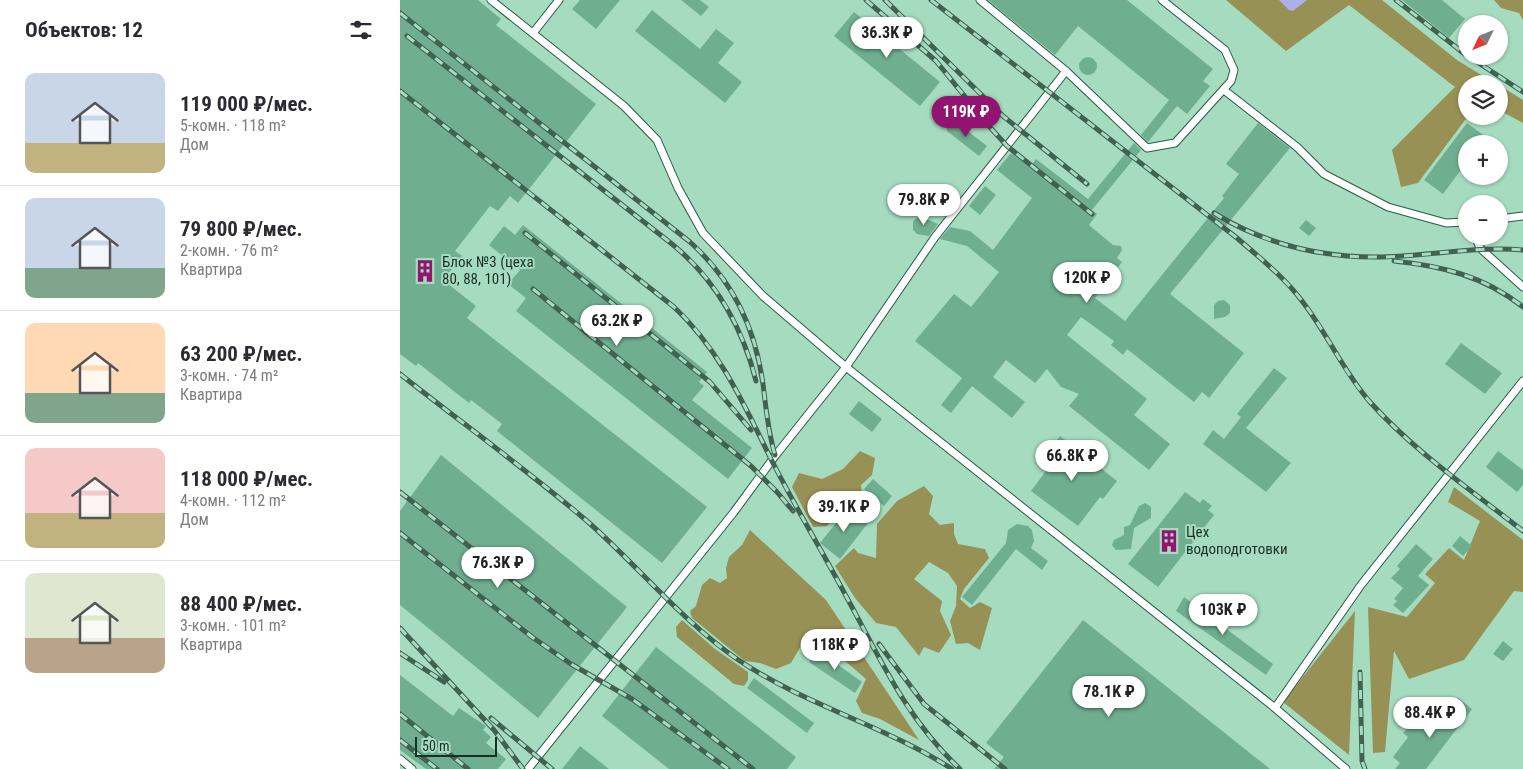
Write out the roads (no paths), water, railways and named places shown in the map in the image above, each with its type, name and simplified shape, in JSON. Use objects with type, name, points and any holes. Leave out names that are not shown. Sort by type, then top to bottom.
[{"type":"lane","points":[[491,0],[624,106],[657,140],[678,188],[703,233],[763,296],[846,367],[1275,708],[1346,769]]},
{"type":"lane","points":[[533,33],[559,0]]},
{"type":"lane","points":[[980,0],[1066,71],[1147,148],[1175,143],[1224,90],[1231,81],[1234,70],[1225,50],[1162,0]]},
{"type":"lane","points":[[528,769],[734,512],[775,456],[846,367],[935,237],[1066,71]]},
{"type":"lane","points":[[1224,90],[1297,147],[1324,174],[1388,207],[1446,223],[1458,222]]},
{"type":"lane","points":[[1508,218],[1523,216]]},
{"type":"lane","points":[[1479,245],[1523,287]]},
{"type":"lane","points":[[1275,708],[1361,585],[1523,381]]},
{"type":"lane","points":[[400,759],[412,769]]},
{"type":"water","points":[[1279,0],[1307,0],[1293,11],[1289,10]]},
{"type":"railway","points":[[866,0],[936,61],[1007,146],[1092,214]]},
{"type":"railway","points":[[885,0],[1003,116],[1087,184]]},
{"type":"railway","points":[[931,0],[1263,260],[1302,301],[1360,390],[1387,420],[1424,454],[1523,531]]},
{"type":"railway","points":[[1396,0],[1458,49]]},
{"type":"railway","points":[[400,13],[690,242],[705,257],[730,289],[748,324],[759,363],[775,455]]},
{"type":"railway","points":[[407,36],[688,258],[714,289],[735,323],[756,381]]},
{"type":"railway","points":[[1482,65],[1523,92]]},
{"type":"railway","points":[[400,91],[674,307],[691,324],[719,361],[731,381],[782,480],[896,687],[925,730],[960,769]]},
{"type":"railway","points":[[1214,213],[1254,234],[1274,241],[1316,252],[1338,255],[1382,257],[1487,249],[1523,250]]},
{"type":"railway","points":[[525,233],[710,382],[751,430]]},
{"type":"railway","points":[[1394,261],[1429,266],[1462,274],[1493,287],[1523,307]]},
{"type":"railway","points":[[533,289],[751,466],[793,511]]},
{"type":"railway","points":[[400,374],[587,521],[678,610],[737,659],[789,689],[899,740],[952,769]]},
{"type":"railway","points":[[400,492],[753,769]]},
{"type":"railway","points":[[400,533],[532,637],[571,664],[632,699],[728,769]]},
{"type":"railway","points":[[400,628],[494,730],[523,769]]},
{"type":"railway","points":[[879,644],[924,704],[1005,769]]},
{"type":"railway","points":[[400,653],[444,682]]},
{"type":"railway","points":[[1360,672],[1362,761],[1365,769]]},
{"type":"railway","points":[[400,714],[468,769]]},
{"type":"railway","points":[[491,718],[552,769]]},
{"type":"railway","points":[[400,740],[437,769]]},
{"type":"place","name":"Блок №3 (цеха 80, 88, 101)","points":[[425,271]]},
{"type":"place","name":"Цех водоподготовки","points":[[1169,541]]}]
